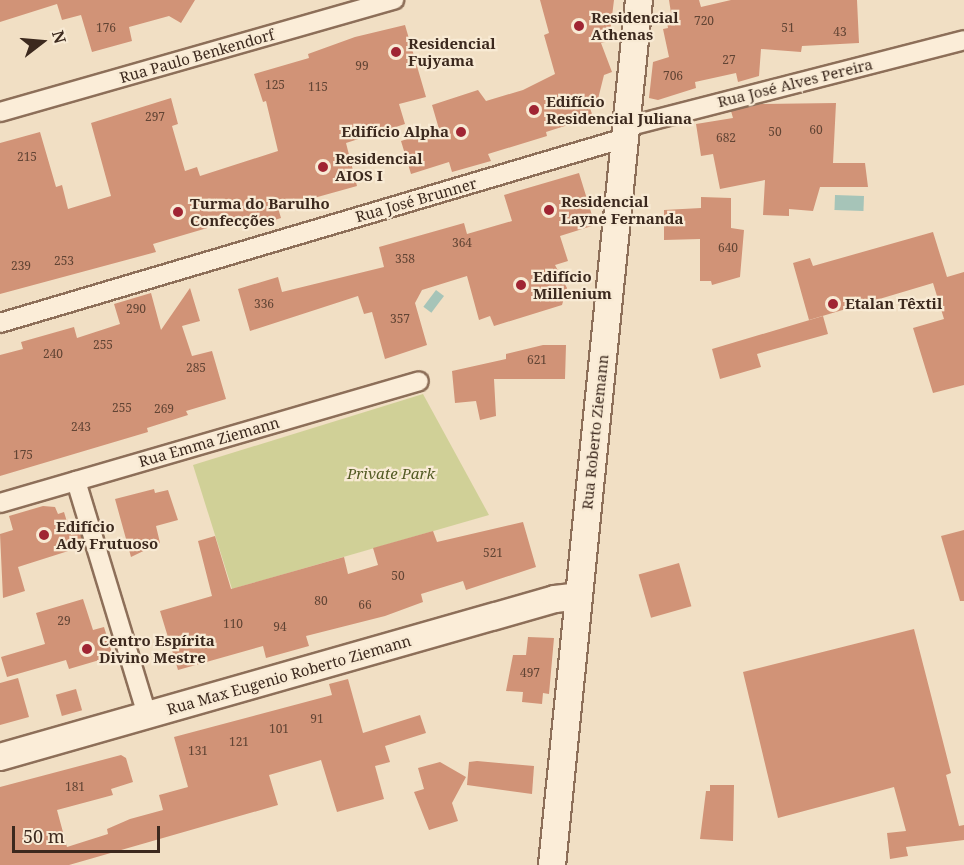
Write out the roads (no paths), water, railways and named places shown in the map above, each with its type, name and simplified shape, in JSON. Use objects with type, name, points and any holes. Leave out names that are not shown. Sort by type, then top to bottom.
[{"type":"main road","name":"Rua Roberto Ziemann","points":[[552,865],[639,0]]},
{"type":"main road","name":"Rua Max Eugenio Roberto Ziemann","points":[[0,758],[555,599],[579,596]]},
{"type":"street","name":"Rua Paulo Benkendorf","points":[[0,112],[394,0]]},
{"type":"street","name":"Rua José Alves Pereira","points":[[626,132],[964,40]]},
{"type":"street","name":"Rua José Brunner","points":[[0,323],[626,132]]},
{"type":"street","name":"Rua Emma Ziemann","points":[[0,503],[419,381]]},
{"type":"street","points":[[76,481],[147,715]]},
{"type":"place","name":"Residencial Athenas","points":[[579,26]]},
{"type":"place","name":"Residencial Fujyama","points":[[396,52]]},
{"type":"place","name":"Edifício Residencial Juliana","points":[[534,110]]},
{"type":"place","name":"Edifício Alpha","points":[[461,132]]},
{"type":"place","name":"Residencial AIOS I","points":[[323,167]]},
{"type":"place","name":"Residencial Layne Fernanda","points":[[549,210]]},
{"type":"place","name":"Turma do Barulho Confecções","points":[[178,212]]},
{"type":"place","name":"Edifício Millenium","points":[[521,285]]},
{"type":"place","name":"Etalan Têxtil","points":[[833,304]]},
{"type":"place","name":"Edifício Ady Frutuoso","points":[[44,535]]},
{"type":"place","name":"Centro Espírita Divino Mestre","points":[[87,649]]},
{"type":"park label","name":"Private Park","points":[[391,474]]}]
